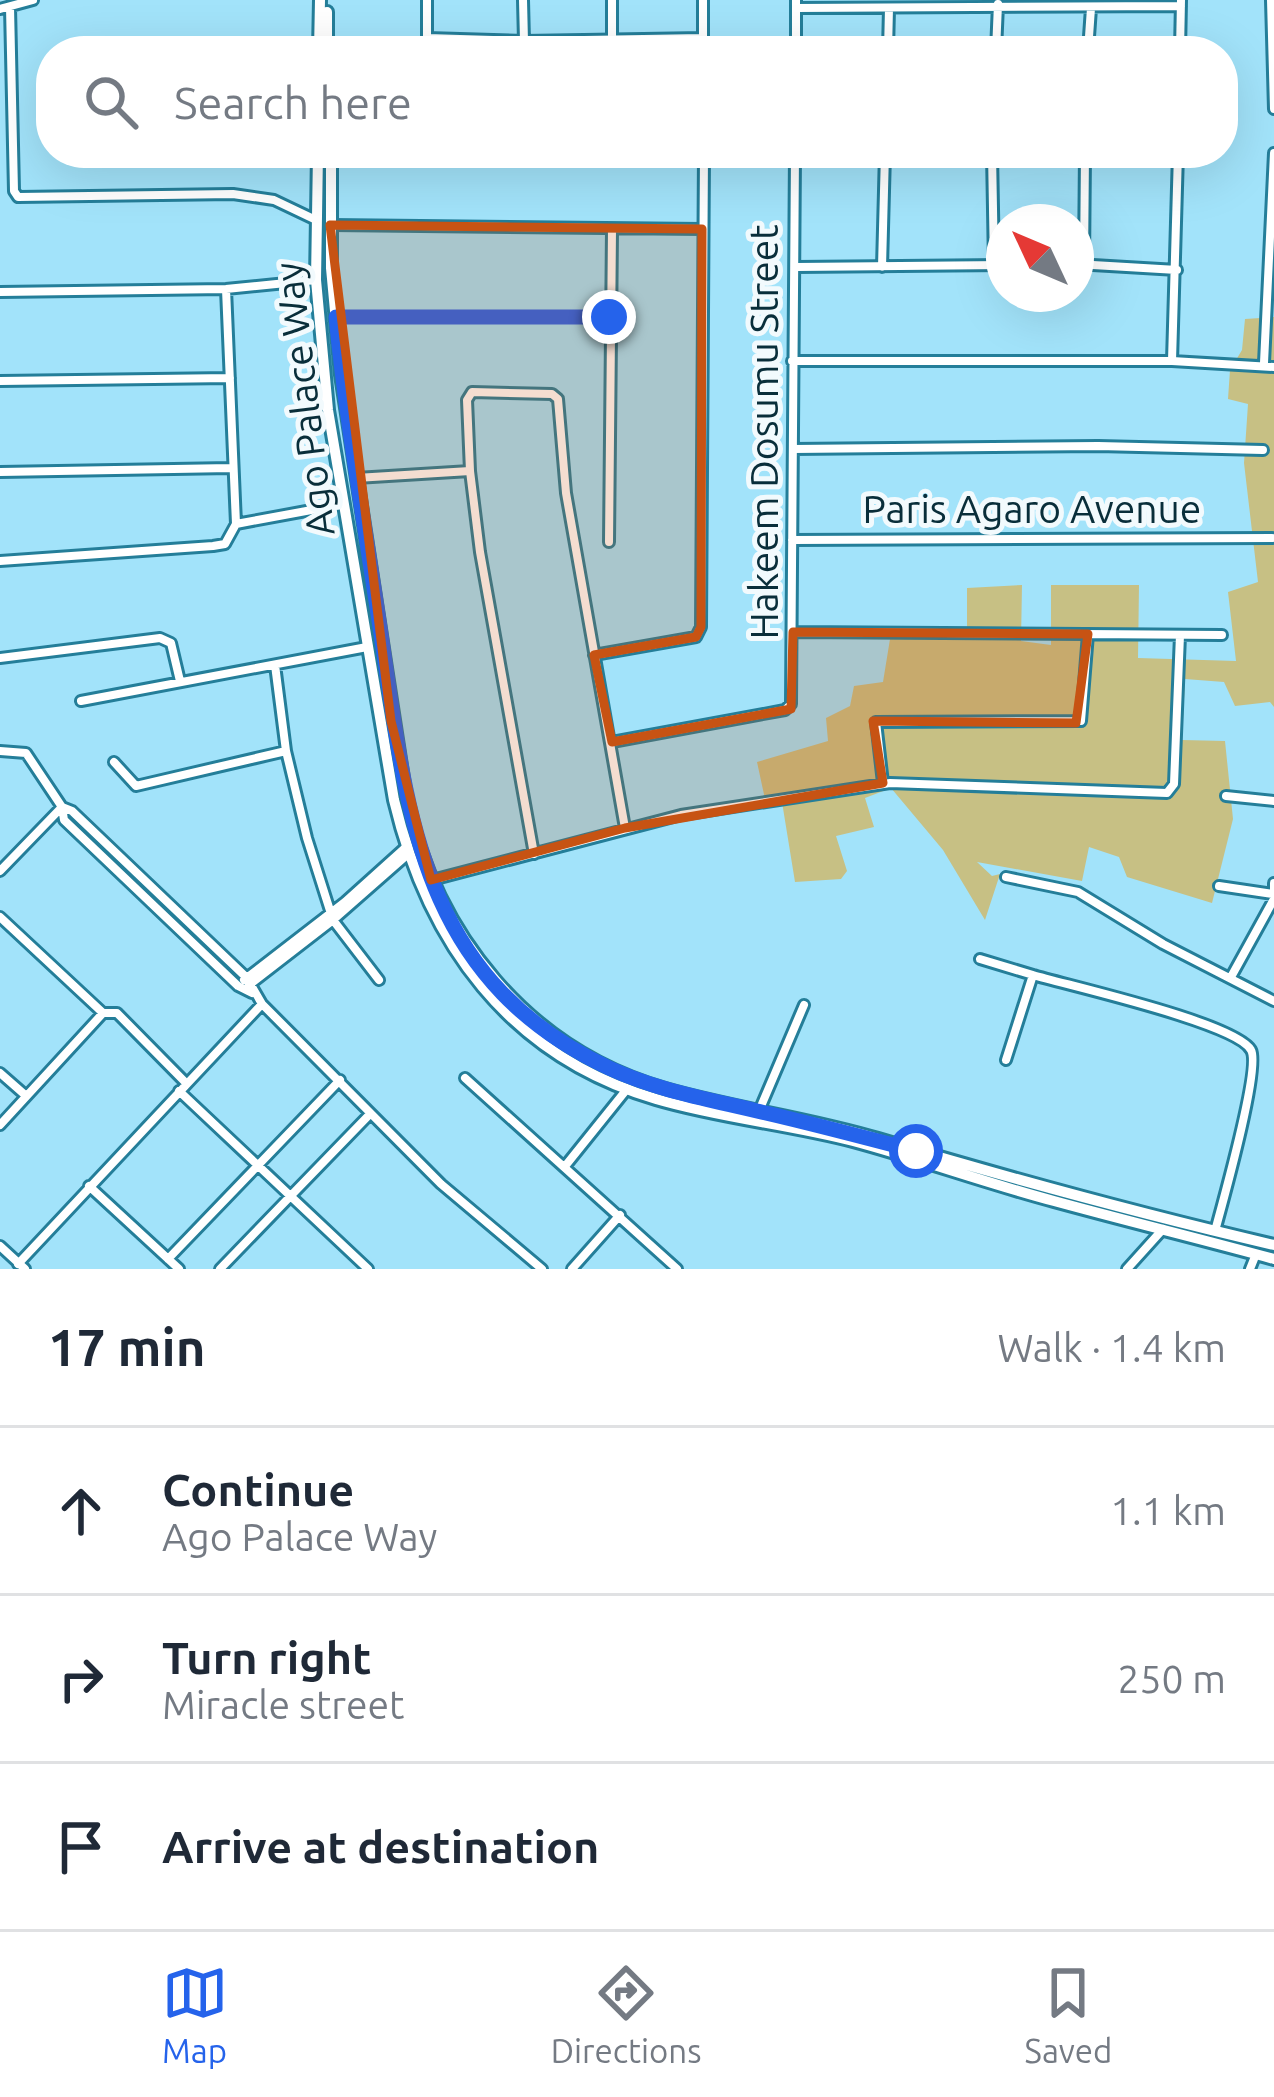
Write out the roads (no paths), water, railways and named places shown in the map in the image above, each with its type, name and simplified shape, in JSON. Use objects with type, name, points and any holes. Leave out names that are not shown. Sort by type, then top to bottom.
[{"type":"main road","points":[[323,0],[323,36]]},
{"type":"main road","name":"Ago Palace Way","points":[[318,168],[316,280],[327,404],[406,852],[436,923],[475,981],[520,1025],[557,1052],[660,1101],[856,1142],[1274,1259]]},
{"type":"main road","name":"Ago Palace Way","points":[[331,168],[330,225],[344,391],[391,721],[412,826],[446,915],[494,982],[531,1018],[571,1047],[664,1089],[879,1139],[1097,1202],[1274,1245]]},
{"type":"main road","points":[[325,388],[344,391]]},
{"type":"main road","points":[[327,404],[346,406]]},
{"type":"street","points":[[33,0],[5,8],[18,197],[233,194],[274,200],[316,220]]},
{"type":"street","points":[[427,0],[428,36]]},
{"type":"street","points":[[523,0],[524,36]]},
{"type":"street","points":[[612,36],[613,0]]},
{"type":"street","points":[[703,0],[703,36]]},
{"type":"street","points":[[1271,0],[1274,109]]},
{"type":"street","points":[[796,36],[796,4],[1090,8],[1181,3],[1180,36]]},
{"type":"street","points":[[997,36],[998,4]]},
{"type":"street","points":[[888,36],[889,8]]},
{"type":"street","points":[[1089,36],[1090,8]]},
{"type":"street","points":[[792,361],[1269,365],[1274,153]]},
{"type":"street","points":[[594,656],[696,637],[700,632],[703,168]]},
{"type":"street","name":"Hakeem Dosumu Street","points":[[612,742],[785,710],[791,704],[795,168]]},
{"type":"street","points":[[882,267],[885,168]]},
{"type":"street","points":[[993,168],[995,204]]},
{"type":"street","points":[[1083,204],[1084,168]]},
{"type":"street","points":[[1172,362],[1178,168]]},
{"type":"street","points":[[330,225],[701,229]]},
{"type":"street","points":[[609,542],[612,230]]},
{"type":"street","points":[[795,267],[986,265]]},
{"type":"street","points":[[1094,265],[1177,270]]},
{"type":"street","points":[[0,292],[226,289],[316,280]]},
{"type":"street","points":[[0,561],[225,544],[236,524],[226,289]]},
{"type":"street","points":[[336,317],[609,317]]},
{"type":"street","points":[[0,381],[230,378]]},
{"type":"street","points":[[534,854],[480,552],[470,470],[468,395],[552,394],[558,399],[566,493],[625,828]]},
{"type":"street","points":[[794,449],[1263,449]]},
{"type":"street","points":[[0,472],[231,468]]},
{"type":"street","points":[[356,478],[470,470]]},
{"type":"street","points":[[236,524],[344,504]]},
{"type":"street","name":"Paris Agaro Avenue","points":[[792,540],[1272,538]]},
{"type":"street","points":[[794,632],[1222,635]]},
{"type":"street","points":[[883,784],[876,722],[1081,721],[1088,634]]},
{"type":"street","points":[[431,880],[625,828],[883,784],[1167,793],[1174,784],[1180,634]]},
{"type":"street","points":[[0,658],[160,638],[171,643],[180,681]]},
{"type":"street","points":[[81,701],[369,646]]},
{"type":"street","points":[[274,664],[286,751],[332,916],[379,980]]},
{"type":"street","points":[[114,762],[136,786],[286,751]]},
{"type":"street","points":[[0,752],[26,753],[62,806],[441,1184],[542,1269]]},
{"type":"street","points":[[1226,796],[1274,801]]},
{"type":"street","points":[[0,871],[62,806]]},
{"type":"street","points":[[246,986],[406,852]]},
{"type":"street","points":[[1006,878],[1071,889],[1163,944],[1274,1001]]},
{"type":"street","points":[[1231,977],[1274,899],[1274,883]]},
{"type":"street","points":[[1219,886],[1273,894]]},
{"type":"street","points":[[0,917],[103,1013],[117,1013],[260,1167],[368,1269]]},
{"type":"street","points":[[980,959],[1217,1027],[1251,1050],[1246,1101],[1215,1231]]},
{"type":"street","points":[[1006,1060],[1033,975]]},
{"type":"street","points":[[0,1246],[21,1266],[89,1186],[262,1004]]},
{"type":"street","points":[[759,1111],[804,1005]]},
{"type":"street","points":[[0,1125],[103,1013]]},
{"type":"street","points":[[0,1073],[24,1094]]},
{"type":"street","points":[[466,1078],[677,1269]]},
{"type":"street","points":[[168,1259],[340,1081]]},
{"type":"street","points":[[566,1165],[627,1089]]},
{"type":"street","points":[[220,1269],[370,1114]]},
{"type":"street","points":[[89,1186],[179,1269]]},
{"type":"street","points":[[572,1269],[620,1215]]},
{"type":"street","points":[[1127,1269],[1164,1228]]},
{"type":"street","points":[[1250,1269],[1256,1254]]}]
